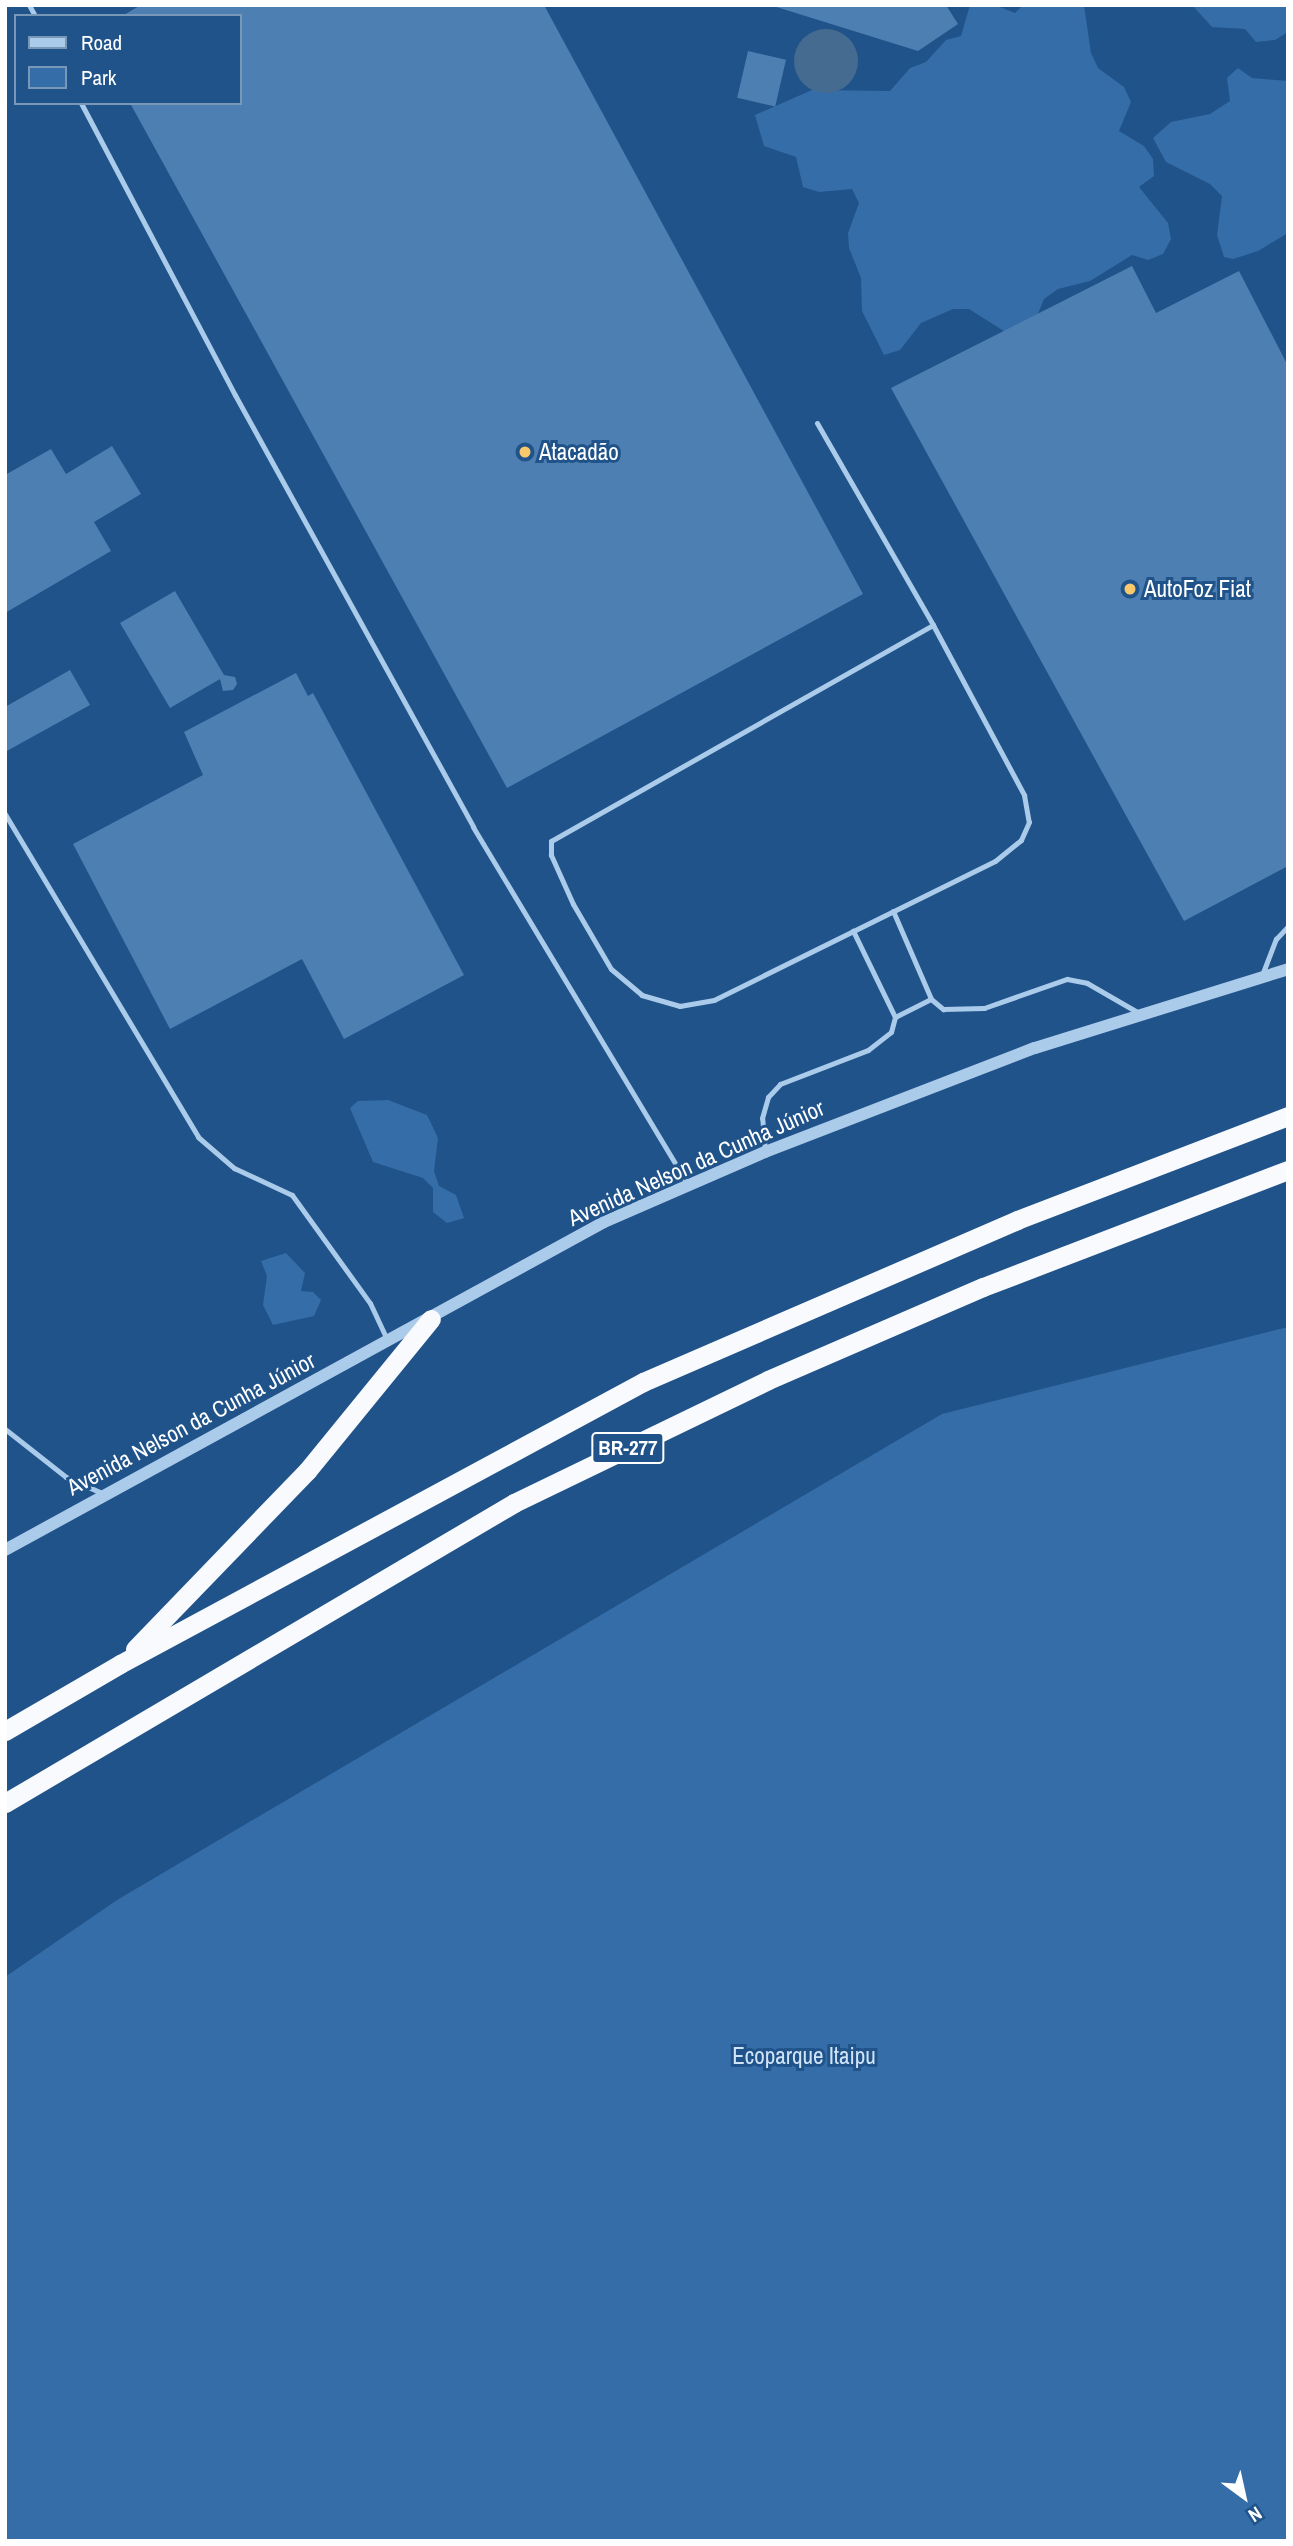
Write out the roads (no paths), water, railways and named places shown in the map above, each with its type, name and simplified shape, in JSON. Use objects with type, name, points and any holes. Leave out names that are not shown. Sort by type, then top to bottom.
[{"type":"highway","name":"BR-277","points":[[5,1731],[120,1664],[643,1382],[1017,1220],[1288,1116]]},
{"type":"highway","name":"BR-277","points":[[5,1803],[514,1503],[768,1380],[983,1287],[1288,1170]]},
{"type":"highway","points":[[120,1664],[307,1471],[430,1319]]},
{"type":"street","name":"Avenida Nelson da Cunha Júnior","points":[[5,1550],[604,1222],[765,1152],[1035,1048],[1139,1013],[1288,969]]},
{"type":"lane","points":[[82,105],[235,395],[473,827],[688,1185]]},
{"type":"lane","points":[[817,423],[933,625],[1024,795],[1028,822],[1021,840],[995,861],[714,1000],[681,1006],[642,995],[611,970],[573,904],[551,855],[551,841],[933,625]]},
{"type":"lane","points":[[5,814],[198,1137],[234,1168],[292,1195],[370,1303],[388,1342]]},
{"type":"lane","points":[[893,911],[931,999],[943,1009],[984,1008],[1067,979],[1087,983],[1139,1013]]},
{"type":"lane","points":[[1262,976],[1276,939],[1288,926]]},
{"type":"lane","points":[[765,1152],[762,1118],[768,1097],[780,1084],[868,1050],[891,1032],[895,1017],[853,931]]},
{"type":"lane","points":[[895,1017],[931,999]]},
{"type":"lane","points":[[5,1429],[66,1477],[104,1494]]},
{"type":"place","name":"Atacadão","points":[[525,452]]},
{"type":"place","name":"AutoFoz Fiat","points":[[1130,589]]},
{"type":"park label","name":"Ecoparque Itaipu","points":[[804,2056]]}]
